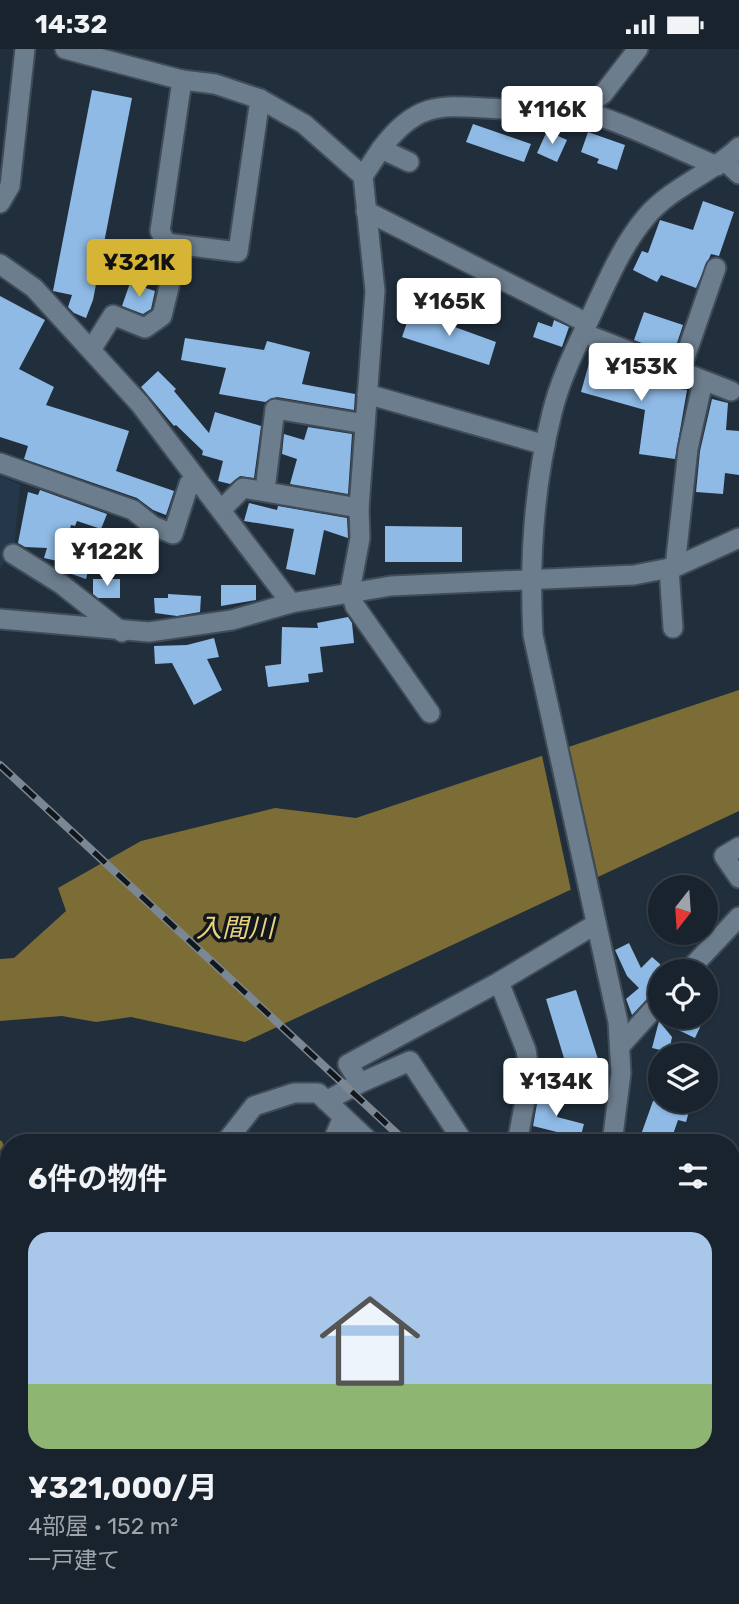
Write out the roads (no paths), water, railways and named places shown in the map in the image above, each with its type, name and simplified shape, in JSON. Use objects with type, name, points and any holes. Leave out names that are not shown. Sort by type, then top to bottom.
[{"type":"street","points":[[0,203],[10,186],[25,49]]},
{"type":"street","points":[[65,49],[182,81],[215,84],[260,99],[304,124],[363,176]]},
{"type":"street","points":[[580,110],[603,94],[638,49]]},
{"type":"street","points":[[182,81],[160,231],[166,243],[238,252],[260,99]]},
{"type":"street","points":[[430,713],[355,607],[350,591],[360,538],[359,508],[375,291],[363,176],[381,149],[411,117],[444,105],[510,109],[544,104],[580,110],[730,162]]},
{"type":"street","points":[[381,149],[409,162]]},
{"type":"street","points":[[613,1134],[620,1085],[621,1045],[533,635],[530,580],[545,445],[564,373],[628,241],[659,202],[730,162]]},
{"type":"street","points":[[366,211],[585,328],[680,372],[731,391]]},
{"type":"street","points":[[91,350],[113,315],[145,328],[162,316],[179,246]]},
{"type":"street","points":[[0,264],[34,288],[140,404],[292,603]]},
{"type":"street","points":[[680,372],[716,268]]},
{"type":"street","points":[[673,628],[672,567],[688,449],[703,381]]},
{"type":"street","points":[[367,394],[545,445]]},
{"type":"street","points":[[265,490],[275,409],[365,424]]},
{"type":"street","points":[[0,463],[133,510],[153,526],[173,534],[189,485],[197,479]]},
{"type":"street","points":[[221,510],[243,488],[359,508]]},
{"type":"street","points":[[0,619],[122,632],[149,632],[232,620],[292,603],[350,591],[634,575],[672,567],[739,538]]},
{"type":"street","points":[[13,554],[61,584],[122,632]]},
{"type":"street","points":[[739,847],[724,856],[739,878]]},
{"type":"street","points":[[360,1083],[348,1065],[499,982],[595,917]]},
{"type":"street","points":[[699,959],[739,917]]},
{"type":"street","points":[[499,982],[526,1050],[530,1075],[519,1134]]},
{"type":"street","points":[[621,1045],[648,1015]]},
{"type":"street","points":[[326,1101],[410,1061],[458,1134]]},
{"type":"street","points":[[232,1134],[254,1106],[294,1093],[318,1093],[361,1134]]},
{"type":"street","points":[[336,1134],[343,1117]]},
{"type":"water","name":"入間川","points":[[739,690],[739,811],[245,1042],[131,1017],[96,1022],[62,1016],[0,1021],[0,959],[14,958],[66,911],[58,888],[141,841],[275,808],[356,818]]},
{"type":"railway","points":[[0,765],[397,1134]]}]
